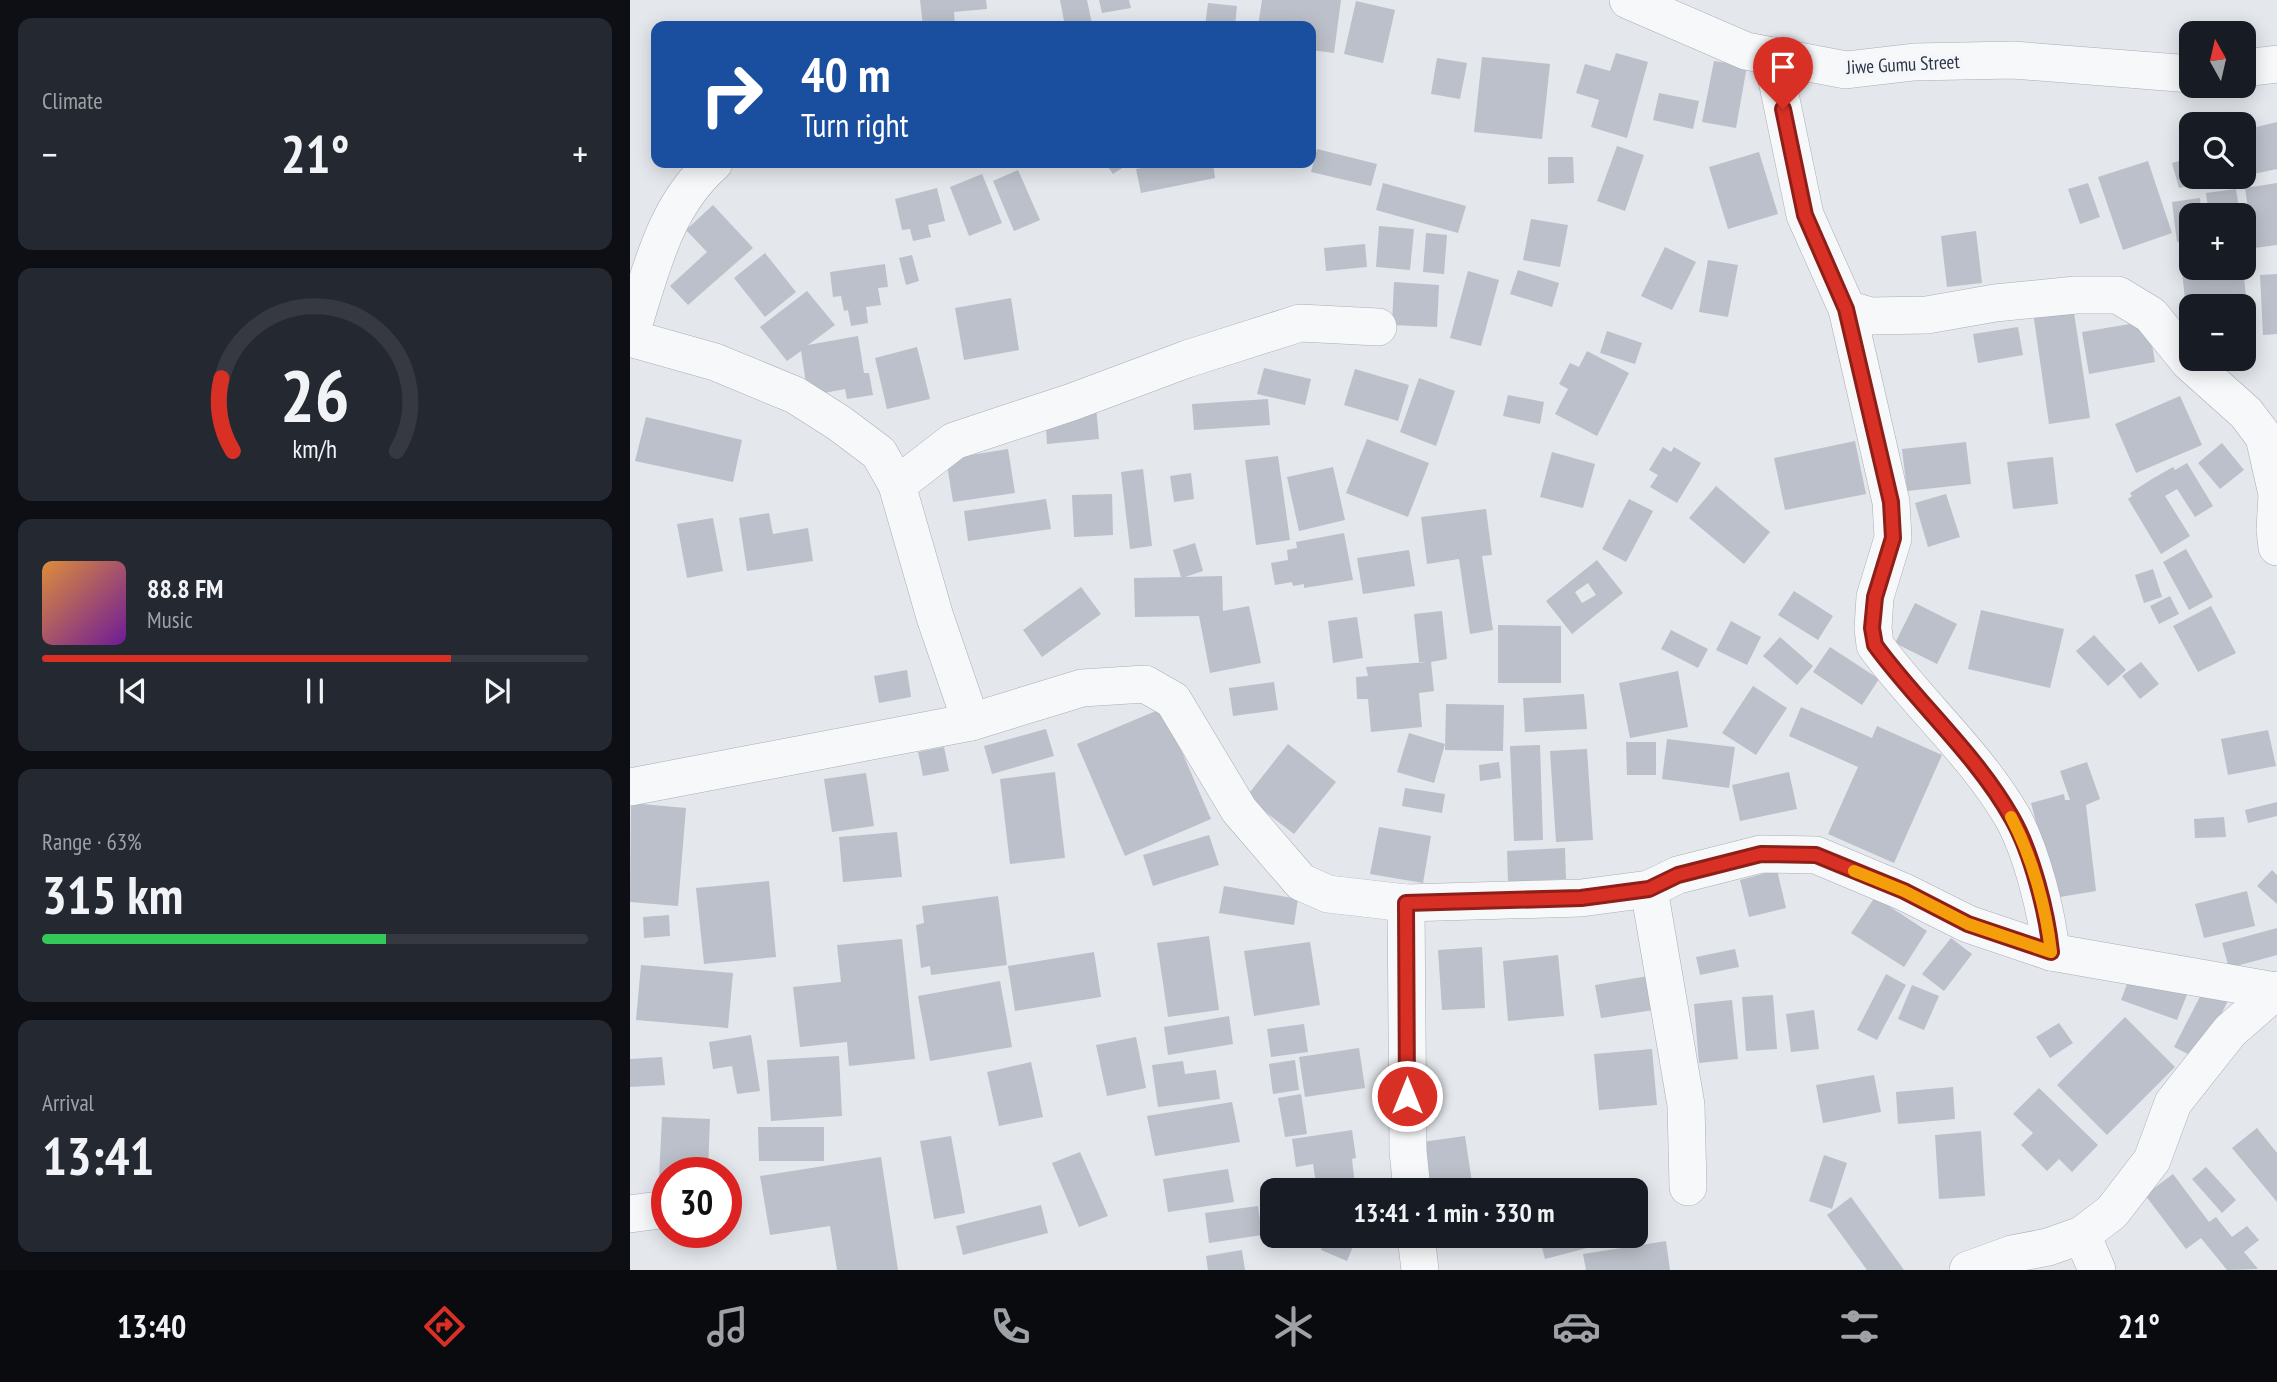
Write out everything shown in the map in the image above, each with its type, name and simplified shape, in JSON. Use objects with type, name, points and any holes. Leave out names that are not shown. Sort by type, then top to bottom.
[{"type":"street","name":"Jiwe Gumu Street","points":[[1628,0],[1746,51],[1846,70],[1914,62],[2013,60],[2179,73]]},
{"type":"street","points":[[1772,56],[1805,215],[1846,309],[1891,502],[1893,538],[1875,597],[1872,628],[1875,645],[1971,760],[2012,818],[2028,852],[2048,922],[2051,952]]},
{"type":"street","points":[[2256,67],[2277,64]]},
{"type":"street","points":[[710,168],[680,201],[665,228],[630,337],[715,362],[794,395],[839,423],[879,453],[897,485],[935,617],[971,722]]},
{"type":"street","points":[[1846,309],[1870,316],[1927,315],[2009,302],[2076,295],[2118,295],[2151,315],[2197,369],[2246,413],[2264,437],[2277,494],[2277,547]]},
{"type":"street","points":[[897,485],[954,441],[1072,402],[1187,359],[1300,323],[1378,327]]},
{"type":"street","points":[[630,787],[971,722],[1082,688],[1145,684],[1173,700],[1239,810],[1301,882],[1328,894],[1406,903],[1581,898],[1649,889],[1678,875],[1761,854],[1816,855],[1904,891],[1968,924],[2051,952],[2276,991]]},
{"type":"street","points":[[1649,889],[1686,1105],[1688,1186]]},
{"type":"street","points":[[1406,903],[1408,1151],[1411,1178]]},
{"type":"street","points":[[1968,1270],[2012,1254],[2048,1247],[2082,1235],[2112,1212],[2152,1160],[2174,1102],[2230,1031],[2276,991]]},
{"type":"street","points":[[630,1214],[651,1211]]},
{"type":"street","points":[[2082,1235],[2097,1270]]},
{"type":"street","points":[[1417,1248],[1420,1270]]},
{"type":"building","points":[[920,0],[986,0],[987,9],[954,12],[955,21],[922,21]]},
{"type":"building","points":[[1060,0],[1087,0],[1091,21],[1064,21]]},
{"type":"building","points":[[1099,0],[1129,0],[1131,8],[1102,13]]},
{"type":"building","points":[[1262,0],[1341,0],[1334,53],[1316,51],[1316,21],[1259,21]]},
{"type":"building","points":[[1356,1],[1395,10],[1383,63],[1344,54]]},
{"type":"building","points":[[1208,3],[1237,6],[1236,21],[1206,21]]},
{"type":"building","points":[[1616,53],[1648,62],[1627,138],[1591,127],[1599,100],[1576,93],[1585,64],[1610,71]]},
{"type":"building","points":[[1482,57],[1550,64],[1542,139],[1474,132]]},
{"type":"building","points":[[1437,58],[1467,63],[1460,99],[1431,94]]},
{"type":"building","points":[[1714,61],[1747,66],[1736,128],[1702,122]]},
{"type":"building","points":[[1659,93],[1699,101],[1693,129],[1653,120]]},
{"type":"building","points":[[2277,122],[2277,169],[2256,173],[2256,127]]},
{"type":"building","points":[[1617,146],[1644,155],[1625,211],[1597,201]]},
{"type":"building","points":[[1317,149],[1377,164],[1371,186],[1311,172],[1312,168],[1316,168]]},
{"type":"building","points":[[1759,152],[1778,214],[1728,229],[1709,167]]},
{"type":"building","points":[[1548,157],[1573,157],[1574,183],[1548,184]]},
{"type":"building","points":[[2148,161],[2172,233],[2123,250],[2098,177]]},
{"type":"building","points":[[2179,161],[2179,188],[2172,163]]},
{"type":"building","points":[[1109,168],[1122,168],[1113,174]]},
{"type":"building","points":[[1214,168],[1215,178],[1141,193],[1136,169]]},
{"type":"building","points":[[1018,170],[1040,220],[1014,231],[993,181]]},
{"type":"building","points":[[982,174],[1002,223],[969,236],[950,187]]},
{"type":"building","points":[[1383,183],[1466,206],[1458,233],[1376,210]]},
{"type":"building","points":[[2088,183],[2100,217],[2080,224],[2068,189]]},
{"type":"building","points":[[2277,183],[2277,245],[2256,248],[2256,203],[2247,203],[2245,189],[2256,189],[2256,186]]},
{"type":"building","points":[[937,188],[945,221],[928,225],[931,237],[913,241],[910,229],[902,230],[895,199]]},
{"type":"building","points":[[2236,189],[2238,203],[2207,203],[2206,193]]},
{"type":"building","points":[[2200,198],[2201,203],[2179,203],[2179,242],[2177,242],[2172,202]]},
{"type":"building","points":[[713,205],[753,248],[688,305],[670,286],[707,252],[686,230]]},
{"type":"building","points":[[1531,219],[1568,225],[1560,267],[1523,260]]},
{"type":"building","points":[[1379,226],[1414,229],[1410,270],[1376,267]]},
{"type":"building","points":[[1976,231],[1982,283],[1947,287],[1941,236]]},
{"type":"building","points":[[1426,233],[1447,235],[1444,274],[1423,272]]},
{"type":"building","points":[[1365,244],[1367,267],[1326,271],[1324,248]]},
{"type":"building","points":[[1665,247],[1696,262],[1672,310],[1641,296]]},
{"type":"building","points":[[765,253],[796,292],[765,317],[734,278]]},
{"type":"building","points":[[912,255],[919,281],[906,285],[899,258]]},
{"type":"building","points":[[1708,260],[1738,265],[1728,317],[1699,312]]},
{"type":"building","points":[[885,264],[888,287],[878,288],[881,305],[866,307],[868,323],[851,326],[848,310],[844,311],[841,296],[833,297],[830,272]]},
{"type":"building","points":[[1518,270],[1559,283],[1552,307],[1510,294]]},
{"type":"building","points":[[1468,271],[1499,280],[1481,346],[1450,338]]},
{"type":"building","points":[[2277,274],[2277,334],[2263,335],[2260,275]]},
{"type":"building","points":[[2183,280],[2244,280],[2246,294],[2184,294]]},
{"type":"building","points":[[1394,282],[1439,285],[1437,327],[1392,325]]},
{"type":"building","points":[[807,291],[835,325],[808,345],[858,336],[864,373],[869,373],[873,395],[847,399],[845,389],[808,396],[801,351],[787,361],[760,327]]},
{"type":"building","points":[[1011,298],[1019,350],[964,360],[955,308]]},
{"type":"building","points":[[2073,306],[2090,418],[2049,424],[2033,312]]},
{"type":"building","points":[[2148,321],[2155,362],[2089,374],[2082,332]]},
{"type":"building","points":[[2018,327],[2023,355],[1978,363],[1973,334]]},
{"type":"building","points":[[1607,331],[1642,343],[1635,364],[1600,353]]},
{"type":"building","points":[[917,347],[930,399],[887,409],[875,358]]},
{"type":"building","points":[[1587,351],[1629,373],[1597,436],[1555,414],[1568,389],[1559,384],[1570,363],[1579,367]]},
{"type":"building","points":[[1264,368],[1311,379],[1305,405],[1257,394]]},
{"type":"building","points":[[1355,369],[1409,385],[1398,421],[1344,405]]},
{"type":"building","points":[[1419,378],[1455,391],[1436,446],[1400,432]]},
{"type":"building","points":[[1508,395],[1544,402],[1540,424],[1503,416]]},
{"type":"building","points":[[2180,396],[2202,445],[2136,473],[2115,424]]},
{"type":"building","points":[[1268,399],[1270,425],[1194,430],[1192,404]]},
{"type":"building","points":[[1096,407],[1099,439],[1047,444],[1045,412]]},
{"type":"building","points":[[646,417],[742,440],[733,482],[635,461]]},
{"type":"building","points":[[1367,439],[1429,463],[1408,517],[1346,493]]},
{"type":"building","points":[[1855,441],[1866,494],[1785,510],[1774,458]]},
{"type":"building","points":[[1966,442],[1971,484],[1907,491],[1902,449]]},
{"type":"building","points":[[2222,443],[2244,470],[2220,489],[2198,463]]},
{"type":"building","points":[[1663,447],[1671,452],[1674,447],[1701,463],[1677,503],[1650,487],[1658,475],[1649,470]]},
{"type":"building","points":[[1008,449],[1015,493],[953,502],[946,459]]},
{"type":"building","points":[[1552,452],[1595,464],[1583,508],[1540,497]]},
{"type":"building","points":[[1278,456],[1290,540],[1256,545],[1245,460]]},
{"type":"building","points":[[2053,457],[2058,504],[2013,509],[2007,462]]},
{"type":"building","points":[[2187,463],[2213,506],[2195,517],[2177,489],[2165,496],[2190,536],[2161,554],[2128,499],[2132,496],[2130,493],[2152,479],[2173,467],[2175,470]]},
{"type":"building","points":[[1333,467],[1345,520],[1299,531],[1287,477]]},
{"type":"building","points":[[1143,469],[1152,546],[1130,549],[1121,472]]},
{"type":"building","points":[[1191,473],[1194,499],[1174,502],[1170,476]]},
{"type":"building","points":[[1716,486],[1770,532],[1744,564],[1689,518]]},
{"type":"building","points":[[1112,494],[1113,535],[1074,537],[1072,495]]},
{"type":"building","points":[[1946,494],[1960,537],[1928,547],[1915,503]]},
{"type":"building","points":[[1046,499],[1051,529],[968,541],[964,511]]},
{"type":"building","points":[[1629,499],[1653,511],[1626,562],[1602,549]]},
{"type":"building","points":[[1486,509],[1492,555],[1482,556],[1493,630],[1470,634],[1459,559],[1427,564],[1421,517]]},
{"type":"building","points":[[769,513],[773,534],[808,528],[813,561],[747,571],[739,518]]},
{"type":"building","points":[[713,518],[723,571],[687,578],[677,524]]},
{"type":"building","points":[[1344,533],[1353,580],[1304,588],[1304,584],[1293,586],[1292,582],[1275,585],[1271,563],[1288,560],[1287,550],[1297,548],[1296,542]]},
{"type":"building","points":[[1195,543],[1203,571],[1185,577],[1222,576],[1223,611],[1249,606],[1261,663],[1210,673],[1199,616],[1135,617],[1134,578],[1181,577],[1173,550]]},
{"type":"building","points":[[2186,549],[2213,597],[2189,610],[2163,562]]},
{"type":"building","points":[[1409,550],[1415,586],[1363,594],[1357,558]]},
{"type":"building","points":[[1597,560],[1623,593],[1572,634],[1546,601]],"holes":[[[1588,583],[1596,595],[1582,603],[1575,592]]]},
{"type":"building","points":[[2153,569],[2162,597],[2144,603],[2135,575]]},
{"type":"building","points":[[1081,587],[1101,614],[1042,657],[1023,630]]},
{"type":"building","points":[[1794,591],[1833,616],[1818,640],[1778,615]]},
{"type":"building","points":[[2170,596],[2179,614],[2159,624],[2150,606]]},
{"type":"building","points":[[1915,603],[1957,624],[1937,664],[1895,643]]},
{"type":"building","points":[[2211,606],[2236,653],[2198,672],[2173,626]]},
{"type":"building","points":[[1981,610],[2064,629],[2050,688],[1968,669]]},
{"type":"building","points":[[1442,611],[1447,659],[1431,662],[1434,691],[1419,693],[1422,727],[1371,732],[1368,699],[1357,699],[1356,677],[1368,676],[1366,667],[1427,662],[1419,662],[1414,614]]},
{"type":"building","points":[[1357,617],[1363,658],[1333,663],[1328,621]]},
{"type":"building","points":[[1731,621],[1761,637],[1747,665],[1716,650]]},
{"type":"building","points":[[1498,625],[1561,626],[1561,683],[1498,683]]},
{"type":"building","points":[[1671,630],[1708,649],[1698,668],[1661,649]]},
{"type":"building","points":[[2094,635],[2126,670],[2108,686],[2076,651]]},
{"type":"building","points":[[1780,637],[1813,666],[1797,685],[1763,656]]},
{"type":"building","points":[[1830,647],[1879,679],[1862,705],[1813,672]]},
{"type":"building","points":[[2141,662],[2159,684],[2140,699],[2122,676]]},
{"type":"building","points":[[907,670],[911,697],[879,703],[874,676]]},
{"type":"building","points":[[1678,671],[1688,727],[1630,738],[1619,683]]},
{"type":"building","points":[[1274,682],[1278,710],[1233,716],[1229,688]]},
{"type":"building","points":[[1753,686],[1787,708],[1756,755],[1722,733]]},
{"type":"building","points":[[1584,694],[1587,729],[1525,732],[1523,698]]},
{"type":"building","points":[[1446,704],[1504,705],[1503,751],[1445,750]]},
{"type":"building","points":[[1801,707],[1872,738],[1877,726],[1942,755],[1894,863],[1828,834],[1858,767],[1789,736]]},
{"type":"building","points":[[1163,708],[1211,819],[1125,856],[1077,744]]},
{"type":"building","points":[[1046,729],[1054,756],[992,774],[984,746]]},
{"type":"building","points":[[2268,730],[2276,766],[2228,775],[2221,739]]},
{"type":"building","points":[[1409,733],[1445,744],[1434,783],[1397,772]]},
{"type":"building","points":[[1667,739],[1735,747],[1729,788],[1662,779]]},
{"type":"building","points":[[1626,742],[1656,742],[1656,775],[1627,775]]},
{"type":"building","points":[[1288,744],[1336,782],[1294,834],[1246,797]]},
{"type":"building","points":[[1540,745],[1543,840],[1514,841],[1510,746]]},
{"type":"building","points":[[944,747],[949,771],[923,776],[918,752]]},
{"type":"building","points":[[1587,749],[1593,840],[1556,842],[1550,751]]},
{"type":"building","points":[[1499,762],[1501,778],[1480,781],[1479,765]]},
{"type":"building","points":[[2087,762],[2100,799],[2086,805],[2096,891],[2042,900],[2043,848],[2031,803],[2064,794],[2065,800],[2070,800],[2060,771]]},
{"type":"building","points":[[1055,772],[1065,858],[1010,864],[1000,779]]},
{"type":"building","points":[[1789,772],[1797,809],[1740,821],[1732,785]]},
{"type":"building","points":[[866,773],[874,826],[832,832],[824,779]]},
{"type":"building","points":[[1405,788],[1445,794],[1442,813],[1402,806]]},
{"type":"building","points":[[2277,802],[2277,816],[2248,823],[2245,810]]},
{"type":"building","points":[[631,803],[686,808],[678,906],[630,902]]},
{"type":"building","points":[[2224,817],[2226,837],[2195,838],[2194,819]]},
{"type":"building","points":[[1379,827],[1431,836],[1423,883],[1370,874]]},
{"type":"building","points":[[897,832],[902,877],[843,882],[839,837]]},
{"type":"building","points":[[1209,835],[1219,865],[1153,886],[1143,855]]},
{"type":"building","points":[[1565,848],[1566,879],[1508,882],[1507,851]]},
{"type":"building","points":[[1777,870],[1786,908],[1749,917],[1740,880]]},
{"type":"building","points":[[2272,870],[2277,875],[2277,904],[2257,886]]},
{"type":"building","points":[[769,881],[776,957],[704,964],[696,888]]},
{"type":"building","points":[[1224,886],[1298,899],[1294,925],[1219,913]]},
{"type":"building","points":[[2247,891],[2255,926],[2204,938],[2195,904]]},
{"type":"building","points":[[998,896],[1007,965],[931,975],[930,966],[921,968],[916,925],[924,923],[922,906]]},
{"type":"building","points":[[1875,897],[1927,931],[1904,967],[1851,933]]},
{"type":"building","points":[[669,915],[670,936],[644,938],[643,917]]},
{"type":"building","points":[[2277,928],[2277,955],[2229,968],[2222,943]]},
{"type":"building","points":[[1209,936],[1219,1010],[1168,1017],[1157,943]]},
{"type":"building","points":[[1951,938],[1972,954],[1944,991],[1922,974]]},
{"type":"building","points":[[902,939],[915,1059],[849,1066],[847,1042],[800,1047],[793,987],[841,982],[837,945]]},
{"type":"building","points":[[1310,942],[1320,1005],[1254,1016],[1244,951]]},
{"type":"building","points":[[1482,947],[1485,1008],[1442,1010],[1438,950]]},
{"type":"building","points":[[1735,949],[1739,967],[1700,975],[1696,957]]},
{"type":"building","points":[[1094,952],[1101,997],[1015,1011],[1008,966]]},
{"type":"building","points":[[1558,955],[1564,1016],[1508,1021],[1503,961]]},
{"type":"building","points":[[641,965],[733,973],[728,1028],[636,1020]]},
{"type":"building","points":[[2132,971],[2188,992],[2177,1020],[2121,1000]]},
{"type":"building","points":[[1886,974],[1906,985],[1877,1040],[1857,1030]]},
{"type":"building","points":[[1654,975],[1660,1009],[1601,1018],[1595,985]]},
{"type":"building","points":[[1000,981],[1012,1047],[930,1061],[918,996]]},
{"type":"building","points":[[2207,983],[2231,995],[2198,1059],[2174,1047]]},
{"type":"building","points":[[1912,985],[1939,996],[1924,1030],[1898,1019]]},
{"type":"building","points":[[1773,995],[1777,1049],[1746,1051],[1742,997]]},
{"type":"building","points":[[1732,1000],[1738,1059],[1699,1063],[1694,1004]]},
{"type":"building","points":[[1814,1010],[1819,1049],[1791,1052],[1786,1014]]},
{"type":"building","points":[[1229,1016],[1233,1044],[1168,1055],[1164,1027]]},
{"type":"building","points":[[2125,1017],[2175,1067],[2107,1135],[2057,1085]]},
{"type":"building","points":[[2059,1023],[2073,1043],[2050,1058],[2036,1037]]},
{"type":"building","points":[[1304,1024],[1308,1052],[1271,1057],[1267,1029]]},
{"type":"building","points":[[751,1035],[760,1091],[737,1094],[732,1066],[713,1069],[709,1042]]},
{"type":"building","points":[[1136,1037],[1146,1088],[1107,1096],[1096,1045]]},
{"type":"building","points":[[1359,1048],[1365,1088],[1305,1097],[1299,1057]]},
{"type":"building","points":[[1652,1049],[1657,1105],[1599,1110],[1594,1054]]},
{"type":"building","points":[[839,1056],[842,1116],[771,1121],[767,1060]]},
{"type":"building","points":[[662,1057],[665,1085],[630,1087],[630,1059]]},
{"type":"building","points":[[1295,1060],[1299,1090],[1273,1094],[1269,1064]]},
{"type":"building","points":[[1183,1061],[1185,1074],[1216,1070],[1220,1099],[1158,1107],[1152,1065]]},
{"type":"building","points":[[1031,1062],[1043,1117],[999,1126],[987,1072]]},
{"type":"building","points":[[1874,1075],[1881,1112],[1823,1123],[1816,1085]]},
{"type":"building","points":[[1953,1087],[1955,1119],[1898,1124],[1896,1092]]},
{"type":"building","points":[[2039,1088],[2098,1145],[2072,1172],[2059,1159],[2047,1171],[2021,1145],[2033,1133],[2013,1114]]},
{"type":"building","points":[[1301,1094],[1307,1134],[1285,1137],[1278,1098]]},
{"type":"building","points":[[1232,1102],[1240,1142],[1155,1156],[1147,1116]]},
{"type":"building","points":[[662,1117],[710,1119],[709,1157],[660,1157]]},
{"type":"building","points":[[758,1127],[824,1127],[824,1161],[759,1161]]},
{"type":"building","points":[[2257,1128],[2277,1153],[2277,1202],[2232,1148]]},
{"type":"building","points":[[1352,1130],[1356,1158],[1352,1159],[1354,1178],[1315,1178],[1313,1164],[1296,1167],[1292,1139]]},
{"type":"building","points":[[1981,1131],[1985,1196],[1939,1199],[1935,1135]]},
{"type":"building","points":[[951,1136],[965,1213],[934,1219],[920,1141]]},
{"type":"building","points":[[1465,1136],[1471,1178],[1427,1178],[1422,1142]]},
{"type":"building","points":[[1080,1152],[1108,1216],[1079,1227],[1052,1163]]},
{"type":"building","points":[[1824,1155],[1847,1163],[1832,1209],[1809,1201]]},
{"type":"building","points":[[881,1157],[898,1270],[837,1270],[830,1226],[770,1235],[760,1176]]},
{"type":"building","points":[[2206,1167],[2236,1200],[2222,1213],[2192,1179]]},
{"type":"building","points":[[1228,1169],[1234,1202],[1168,1212],[1163,1179]]},
{"type":"building","points":[[2173,1174],[2209,1222],[2216,1217],[2232,1237],[2247,1226],[2259,1240],[2244,1252],[2258,1269],[2227,1270],[2201,1238],[2186,1249],[2145,1195]]},
{"type":"building","points":[[1851,1197],[1904,1270],[1867,1270],[1827,1215]]},
{"type":"building","points":[[1041,1205],[1048,1233],[963,1255],[956,1226]]},
{"type":"building","points":[[1258,1206],[1260,1235],[1209,1243],[1205,1213]]},
{"type":"building","points":[[1666,1241],[1670,1270],[1586,1270],[1583,1254],[1621,1248],[1648,1248],[1648,1244]]},
{"type":"building","points":[[1322,1248],[1352,1248],[1347,1261],[1321,1250]]},
{"type":"building","points":[[1542,1248],[1587,1248],[1545,1259]]},
{"type":"building","points":[[1242,1250],[1245,1270],[1208,1270],[1206,1256]]},
{"type":"slow traffic","points":[[1854,871],[1904,891],[1968,924],[2051,952],[2048,922],[2028,852],[2011,817]]},
{"type":"route","points":[[1407,1096],[1406,903],[1581,898],[1649,889],[1678,875],[1761,854],[1816,855],[1904,891],[1968,924],[2051,952],[2048,922],[2028,852],[2012,818],[1971,760],[1875,645],[1872,628],[1875,597],[1893,538],[1891,502],[1846,309],[1805,215],[1783,109]]}]
